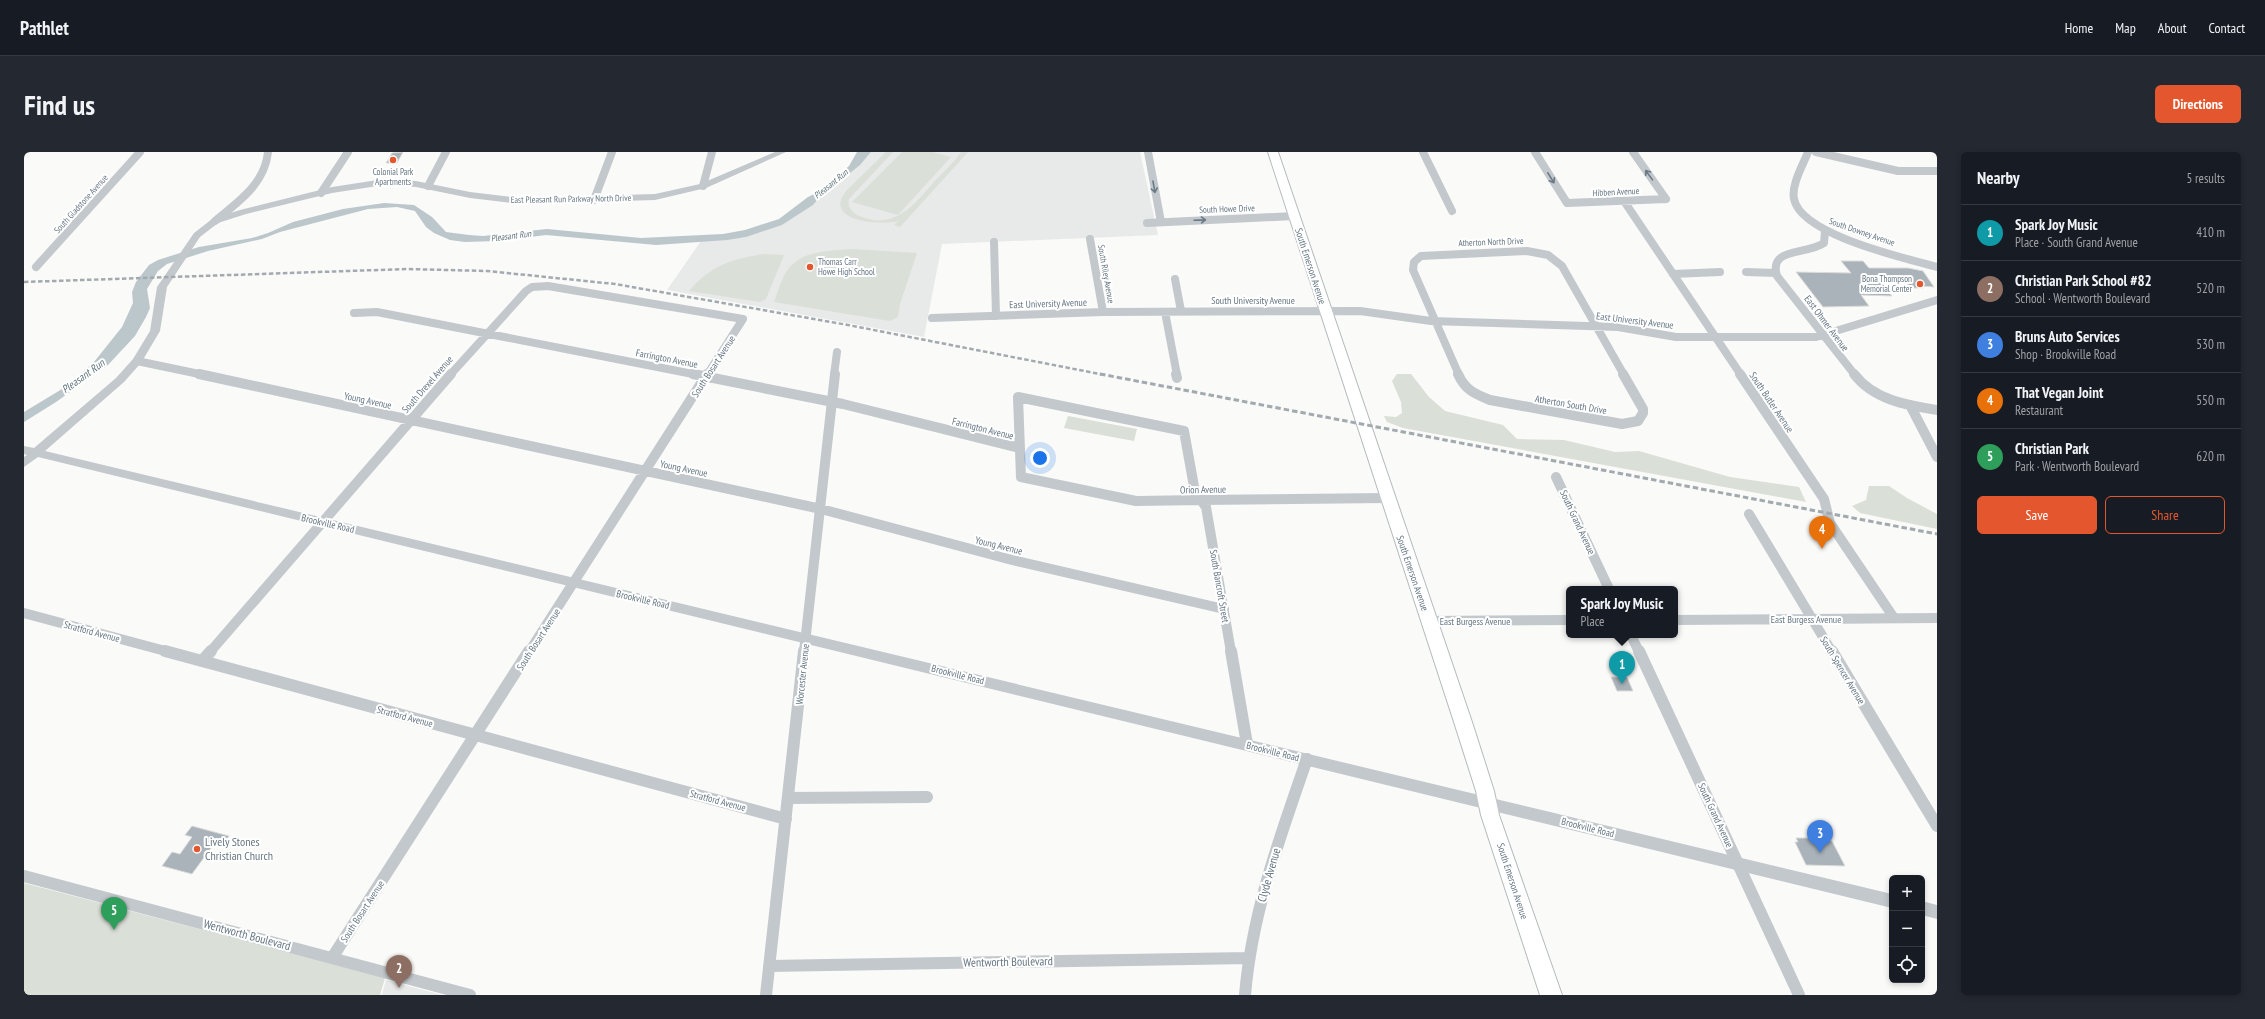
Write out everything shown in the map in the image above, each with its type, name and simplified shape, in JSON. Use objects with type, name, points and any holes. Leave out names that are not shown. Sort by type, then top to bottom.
[{"type":"main road","name":"South Emerson Avenue","points":[[1273,152],[1429,621],[1551,995]]},
{"type":"street","name":"South Gladstone Avenue","points":[[36,267],[140,152]]},
{"type":"street","points":[[215,221],[242,198],[260,178],[268,162],[268,152]]},
{"type":"street","points":[[321,193],[348,152]]},
{"type":"street","points":[[428,186],[446,152]]},
{"type":"street","points":[[594,200],[612,152]]},
{"type":"street","points":[[703,186],[712,152]]},
{"type":"street","name":"East Pleasant Run Parkway North Drive","points":[[24,463],[30,452],[120,380],[137,361],[155,331],[161,291],[171,273],[187,248],[201,231],[215,221],[243,212],[355,185],[384,182],[428,186],[470,195],[505,200],[594,200],[655,197],[703,186],[782,152]]},
{"type":"street","points":[[1148,152],[1161,222]]},
{"type":"street","points":[[1423,152],[1452,211]]},
{"type":"street","name":"Hibben Avenue","points":[[1535,152],[1567,203],[1666,199],[1633,152]]},
{"type":"street","name":"South Downey Avenue","points":[[1808,152],[1794,200],[1801,214],[1825,231],[1937,268]]},
{"type":"street","points":[[1816,152],[1898,171],[1937,171]]},
{"type":"street","name":"South Butler Avenue","points":[[1624,200],[1672,274],[1824,499],[1830,522],[1894,618]]},
{"type":"street","name":"South Howe Drive","points":[[1147,223],[1294,216]]},
{"type":"street","points":[[1746,272],[1776,273],[1775,263],[1782,256],[1813,251],[1822,246],[1825,242],[1825,231]]},
{"type":"street","name":"South Riley Avenue","points":[[1090,239],[1103,312]]},
{"type":"street","points":[[994,242],[996,316]]},
{"type":"street","name":"Atherton North Drive","points":[[1435,321],[1413,270],[1415,260],[1421,256],[1434,254],[1530,251],[1548,255],[1561,264],[1596,326]]},
{"type":"street","points":[[1672,274],[1720,272]]},
{"type":"street","name":"East Ohmer Avenue","points":[[1776,273],[1854,376],[1866,387],[1885,398],[1912,407],[1937,410]]},
{"type":"street","points":[[1175,279],[1181,311]]},
{"type":"street","name":"South Drexel Avenue","points":[[202,661],[486,334],[526,291],[532,287],[548,286],[743,319]]},
{"type":"street","name":"East University Avenue","points":[[1326,311],[1365,312],[1435,321],[1624,328],[1676,337],[1816,337],[1937,300]]},
{"type":"street","name":"South University Avenue","points":[[1165,312],[1326,311]]},
{"type":"street","name":"Farrington Avenue","points":[[354,313],[377,312],[833,402],[1020,448]]},
{"type":"street","name":"East University Avenue","points":[[932,318],[1103,312],[1165,312]]},
{"type":"street","points":[[1165,312],[1177,378]]},
{"type":"street","name":"South Bosart Avenue","points":[[332,958],[743,319]]},
{"type":"street","name":"Atherton South Drive","points":[[1435,321],[1462,383],[1478,396],[1490,400],[1622,424],[1637,422],[1643,417],[1643,409],[1596,326]]},
{"type":"street","name":"Worcester Avenue","points":[[766,995],[833,402],[837,352]]},
{"type":"street","name":"Young Avenue","points":[[137,361],[821,509],[1012,560],[1224,609]]},
{"type":"street","name":"South Bancroft Street","points":[[1020,448],[1018,397],[1184,431],[1195,492],[1206,507],[1247,744]]},
{"type":"street","points":[[1912,407],[1937,457]]},
{"type":"street","name":"Orion Avenue","points":[[1020,448],[1021,477],[1136,501],[1388,498]]},
{"type":"street","name":"Brookville Road","points":[[30,452],[1247,744],[1889,900]]},
{"type":"street","name":"South Grand Avenue","points":[[1556,476],[1608,586]]},
{"type":"street","name":"South Spencer Avenue","points":[[1749,514],[1937,826]]},
{"type":"street","name":"Stratford Avenue","points":[[24,612],[786,819]]},
{"type":"street","name":"East Burgess Avenue","points":[[1678,620],[1937,618]]},
{"type":"street","name":"East Burgess Avenue","points":[[1429,621],[1566,620]]},
{"type":"street","name":"South Grand Avenue","points":[[1632,638],[1800,995]]},
{"type":"street","name":"Clyde Avenue","points":[[1245,995],[1248,958],[1269,871],[1307,759]]},
{"type":"street","points":[[788,798],[927,797]]},
{"type":"street","name":"Wentworth Boulevard","points":[[24,876],[470,995]]},
{"type":"street","points":[[1925,909],[1937,912]]},
{"type":"street","name":"Wentworth Boulevard","points":[[769,966],[1248,958]]},
{"type":"shaded area","name":"Thomas Carr Howe High School","points":[[871,152],[1140,152],[1158,235],[942,244],[924,337],[667,290],[701,241],[746,237],[782,225],[813,205],[819,198],[860,165]]},
{"type":"shaded area","points":[[886,152],[893,152],[849,199],[849,204],[854,213],[871,220],[893,218],[911,207],[952,164],[961,152],[968,152],[900,227],[894,225],[898,221],[879,223],[856,219],[847,215],[841,209],[841,201],[846,191]]},
{"type":"shaded area","points":[[902,152],[932,152],[951,157],[898,215],[852,202]]},
{"type":"shaded area","points":[[852,249],[917,253],[900,304],[898,317],[890,321],[774,302],[780,284],[787,270],[796,261],[818,252]]},
{"type":"shaded area","points":[[764,254],[784,255],[766,299],[760,302],[689,291],[697,282],[714,269],[742,258]]},
{"type":"shaded area","points":[[1397,374],[1411,374],[1429,397],[1445,411],[1503,425],[1517,439],[1564,440],[1615,452],[1639,451],[1730,477],[1799,487],[1806,502],[1403,428],[1387,422],[1384,416],[1396,417],[1402,413],[1401,402],[1392,381]]},
{"type":"shaded area","points":[[1068,416],[1137,429],[1134,441],[1064,428]]},
{"type":"shaded area","points":[[1869,486],[1889,486],[1907,498],[1937,514],[1937,529],[1860,513],[1852,506],[1866,500]]},
{"type":"shaded area","points":[[24,883],[385,978],[380,995],[24,995]]},
{"type":"shaded area","points":[[386,980],[442,995],[382,995]]},
{"type":"water","name":"Pleasant Run","points":[[857,152],[871,152],[860,165],[819,198],[813,205],[782,225],[746,237],[727,240],[656,245],[546,235],[497,241],[465,242],[450,240],[434,233],[426,227],[415,211],[397,207],[368,209],[280,232],[262,239],[208,251],[167,264],[158,271],[147,289],[150,308],[135,336],[108,365],[56,402],[24,422],[24,412],[67,386],[94,362],[122,327],[133,303],[132,292],[136,282],[149,265],[158,260],[199,247],[252,238],[293,222],[343,209],[384,203],[414,205],[432,217],[446,232],[469,235],[483,236],[547,229],[641,238],[723,234],[745,230],[779,219],[808,197],[820,191],[849,166]]},
{"type":"building","points":[[403,152],[397,163],[386,163],[392,153]]},
{"type":"building","name":"Bona Thompson Memorial Center","points":[[1841,261],[1863,261],[1869,268],[1908,268],[1923,271],[1934,287],[1921,286],[1923,288],[1911,288],[1906,282],[1880,282],[1892,296],[1861,295],[1869,306],[1823,307],[1796,272],[1851,273]]},
{"type":"building","points":[[1611,677],[1627,677],[1633,691],[1617,691]]},
{"type":"building","name":"Lively Stones Christian Church","points":[[192,826],[229,836],[222,846],[214,844],[192,874],[162,866],[172,852],[180,854],[192,837],[185,835]]},
{"type":"building","points":[[1810,836],[1822,836],[1824,840],[1832,841],[1845,866],[1806,865],[1795,842],[1798,842],[1796,838],[1811,838]]},
{"type":"railway","points":[[24,282],[407,269],[487,271],[615,284],[848,325],[1105,375]]},
{"type":"railway","points":[[1100,374],[1937,534]]},
{"type":"place","name":"Colonial Park Apartments","points":[[393,160]]},
{"type":"place","name":"Thomas Carr Howe High School","points":[[810,267]]},
{"type":"place","name":"Bona Thompson Memorial Center","points":[[1920,284]]},
{"type":"place","name":"That Vegan Joint","points":[[1822,549]]},
{"type":"place","name":"Spark Joy Music","points":[[1622,684]]},
{"type":"place","name":"Lively Stones Christian Church","points":[[197,849]]},
{"type":"place","name":"Bruns Auto Services","points":[[1820,853]]},
{"type":"place","name":"Christian Park","points":[[114,930]]},
{"type":"place","name":"Christian Park School #82","points":[[399,988]]}]
